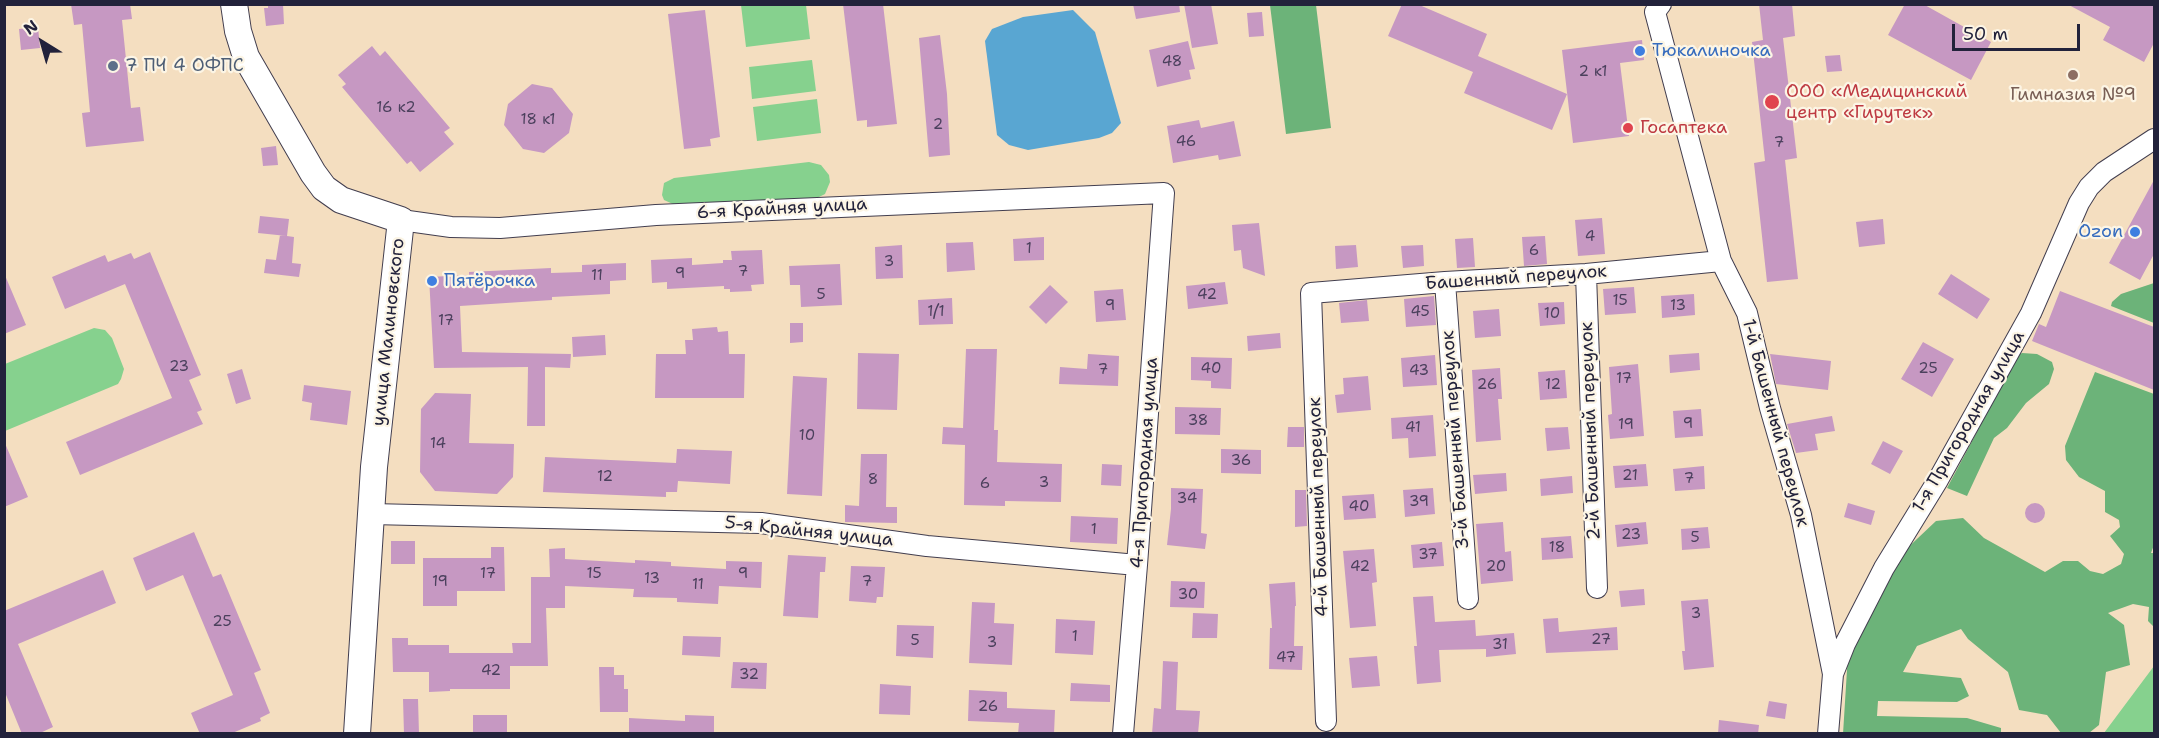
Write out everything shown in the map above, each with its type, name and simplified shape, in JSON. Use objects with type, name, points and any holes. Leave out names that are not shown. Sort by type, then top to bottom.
[{"type":"street","name":"улица Малиновского","points":[[234,4],[238,30],[246,57],[319,180],[341,200],[401,220],[383,374],[371,514],[357,734]]},
{"type":"street","name":"1-й Башенный переулок","points":[[1661,4],[1655,12],[1721,261],[1747,313],[1770,408],[1801,515],[1833,674]]},
{"type":"street","name":"1-я Пригородная улица","points":[[1828,734],[1833,674],[1845,644],[1884,568],[1938,480],[2031,313],[2079,203],[2089,187],[2104,172],[2154,139]]},
{"type":"street","name":"6-я Крайняя улица","points":[[401,220],[451,227],[500,228],[656,215],[1164,193]]},
{"type":"street","name":"4-я Пригородная улица","points":[[1123,734],[1164,193]]},
{"type":"street","name":"Башенный переулок","points":[[1311,293],[1586,274],[1721,261]]},
{"type":"street","name":"2-й Башенный переулок","points":[[1586,274],[1597,588]]},
{"type":"street","name":"3-й Башенный переулок","points":[[1445,282],[1468,598]]},
{"type":"street","name":"4-й Башенный переулок","points":[[1311,293],[1326,721]]},
{"type":"street","name":"5-я Крайняя улица","points":[[371,514],[762,523],[927,546],[1137,565]]},
{"type":"green space","points":[[741,5],[806,5],[810,39],[746,47]]},
{"type":"green space","points":[[1270,5],[1316,5],[1331,128],[1286,134]]},
{"type":"green space","points":[[812,60],[816,91],[752,99],[749,67]]},
{"type":"green space","points":[[817,99],[821,133],[757,141],[753,107]]},
{"type":"green space","points":[[809,162],[821,165],[829,175],[830,182],[825,194],[813,200],[675,205],[664,200],[662,195],[664,183],[674,178]]},
{"type":"green space","points":[[2154,283],[2154,323],[2111,306],[2121,294]]},
{"type":"green space","points":[[94,328],[105,330],[112,338],[124,369],[118,384],[5,431],[5,364]]},
{"type":"green space","points":[[2037,354],[2052,362],[2054,369],[2049,384],[2026,403],[2007,428],[1994,438],[1967,496],[1947,488],[2018,355]]},
{"type":"green space","points":[[2095,372],[2154,394],[2154,545],[2151,553],[2154,553],[2154,627],[2148,621],[2149,607],[2133,604],[2108,613],[2124,625],[2130,665],[2106,672],[2099,725],[2089,733],[2061,733],[2047,715],[2019,710],[2008,672],[1968,639],[1961,629],[1917,646],[1903,672],[1961,678],[1969,696],[1957,702],[1878,701],[1877,716],[1967,718],[2001,728],[2001,733],[1843,734],[1848,654],[1900,555],[1936,521],[1963,518],[1984,538],[2045,572],[2063,561],[2078,561],[2090,571],[2103,574],[2121,564],[2124,554],[2110,536],[2120,527],[2119,520],[2105,512],[2105,491],[2079,477],[2066,460],[2065,446]]},
{"type":"green space","points":[[2154,666],[2154,733],[2104,733]]},
{"type":"water","points":[[1073,10],[1095,32],[1121,123],[1112,133],[1099,138],[1028,150],[1009,145],[997,135],[985,41],[992,29],[1023,17]]},
{"type":"building","points":[[71,4],[130,4],[132,19],[122,20],[131,108],[140,107],[144,141],[86,147],[82,113],[90,112],[82,24],[74,25]]},
{"type":"building","points":[[268,4],[283,4],[284,24],[266,26],[264,8],[268,8]]},
{"type":"building","points":[[843,4],[883,4],[897,124],[867,127],[867,120],[857,121]]},
{"type":"building","points":[[1133,4],[1179,4],[1180,12],[1136,19]]},
{"type":"building","points":[[1184,4],[1211,4],[1218,44],[1192,48]]},
{"type":"building","points":[[1402,4],[1417,4],[1487,34],[1478,56],[1567,94],[1552,130],[1464,93],[1473,72],[1388,36]]},
{"type":"building","points":[[1759,4],[1792,4],[1795,36],[1783,38],[1797,158],[1785,160],[1798,279],[1767,282],[1754,163],[1765,161],[1752,42],[1763,40]]},
{"type":"building","points":[[1905,4],[1923,4],[1991,42],[1971,80],[1888,35]]},
{"type":"building","name":"Гимназия №9","points":[[2067,4],[2154,4],[2154,43],[2144,62],[2103,40],[2110,27]]},
{"type":"building","points":[[705,10],[720,137],[710,139],[711,146],[684,149],[668,14]]},
{"type":"building","points":[[1262,12],[1264,36],[1249,37],[1247,13]]},
{"type":"building","points":[[38,27],[40,48],[21,50],[19,29]]},
{"type":"building","points":[[940,35],[947,94],[950,155],[929,157],[919,38]]},
{"type":"building","points":[[1642,40],[1644,60],[1620,63],[1629,136],[1573,143],[1562,50]]},
{"type":"building","points":[[1188,41],[1195,69],[1189,70],[1191,79],[1157,87],[1149,50]]},
{"type":"building","points":[[372,46],[380,56],[385,51],[450,128],[444,132],[454,144],[420,172],[411,161],[407,164],[342,87],[346,84],[338,75]]},
{"type":"building","points":[[1840,55],[1842,71],[1827,72],[1825,56]]},
{"type":"building","points":[[532,84],[552,88],[573,114],[569,133],[544,153],[523,149],[504,125],[508,104]]},
{"type":"building","points":[[1199,120],[1201,128],[1234,121],[1241,156],[1219,160],[1218,155],[1173,163],[1167,126]]},
{"type":"building","points":[[276,146],[278,165],[263,166],[261,148]]},
{"type":"building","points":[[2154,180],[2154,254],[2140,280],[2109,263]]},
{"type":"building","points":[[260,216],[289,219],[287,236],[258,233]]},
{"type":"building","points":[[1602,218],[1605,254],[1578,256],[1575,220]]},
{"type":"building","points":[[1883,219],[1885,244],[1859,247],[1856,222]]},
{"type":"building","points":[[1259,223],[1265,276],[1243,268],[1241,250],[1234,251],[1232,225]]},
{"type":"building","points":[[280,235],[294,237],[292,263],[301,264],[299,277],[264,273],[266,259],[276,260]]},
{"type":"building","points":[[1545,236],[1547,264],[1524,266],[1522,237]]},
{"type":"building","points":[[1044,237],[1044,260],[1014,261],[1013,239]]},
{"type":"building","points":[[1473,238],[1475,267],[1457,268],[1455,239]]},
{"type":"building","points":[[973,242],[975,270],[947,272],[946,243]]},
{"type":"building","points":[[902,245],[903,278],[876,279],[875,247]]},
{"type":"building","points":[[1356,245],[1358,267],[1336,269],[1335,246]]},
{"type":"building","points":[[1423,245],[1424,266],[1403,268],[1401,246]]},
{"type":"building","points":[[762,250],[764,284],[751,285],[752,291],[730,292],[730,289],[724,289],[724,286],[667,289],[667,282],[652,283],[651,260],[692,258],[692,265],[723,263],[723,260],[732,260],[731,251]]},
{"type":"building","points":[[150,252],[201,375],[189,380],[202,410],[197,412],[203,424],[80,475],[66,442],[172,398],[125,284],[65,309],[52,277],[105,255],[108,262],[131,253],[134,259]]},
{"type":"building","points":[[626,263],[626,280],[610,281],[610,294],[460,306],[462,352],[571,354],[570,368],[545,367],[545,426],[527,426],[528,367],[434,368],[429,277],[469,275],[469,272],[551,268],[551,273],[582,272],[582,265]]},
{"type":"building","points":[[840,264],[842,305],[801,307],[800,285],[790,285],[789,266]]},
{"type":"building","points":[[4,273],[26,325],[4,334]]},
{"type":"building","points":[[1951,274],[1990,299],[1977,319],[1938,294]]},
{"type":"building","points":[[1225,282],[1228,304],[1188,309],[1186,286]]},
{"type":"building","points":[[1050,285],[1068,302],[1046,324],[1029,307]]},
{"type":"building","points":[[1634,287],[1636,313],[1605,315],[1603,289]]},
{"type":"building","points":[[1123,289],[1126,320],[1096,322],[1094,291]]},
{"type":"building","points":[[2060,291],[2154,327],[2154,390],[2032,341],[2039,324],[2046,327]]},
{"type":"building","points":[[1694,294],[1695,315],[1662,318],[1661,296]]},
{"type":"building","points":[[1434,296],[1436,325],[1406,327],[1404,299]]},
{"type":"building","points":[[952,298],[953,324],[919,325],[918,300]]},
{"type":"building","points":[[1367,300],[1369,321],[1341,323],[1339,303]]},
{"type":"building","points":[[1564,302],[1565,324],[1540,326],[1538,303]]},
{"type":"building","points":[[1499,309],[1501,336],[1475,338],[1473,311]]},
{"type":"building","points":[[790,323],[803,323],[803,342],[790,343]]},
{"type":"building","points":[[717,327],[718,332],[728,331],[729,354],[745,354],[744,398],[655,398],[656,354],[686,354],[685,340],[693,340],[692,329]]},
{"type":"building","points":[[1280,333],[1281,348],[1248,351],[1247,336]]},
{"type":"building","points":[[605,335],[606,355],[573,357],[572,337]]},
{"type":"building","points":[[1923,342],[1954,359],[1932,397],[1901,379]]},
{"type":"building","points":[[966,349],[997,349],[994,430],[998,430],[997,462],[1062,464],[1061,502],[1005,501],[1005,506],[964,505],[965,445],[942,444],[943,427],[963,428]]},
{"type":"building","points":[[858,353],[899,354],[897,410],[857,409]]},
{"type":"building","points":[[1699,353],[1700,370],[1670,373],[1669,355]]},
{"type":"building","points":[[1088,354],[1119,356],[1118,386],[1059,384],[1060,367],[1087,369]]},
{"type":"building","points":[[1770,354],[1831,361],[1828,390],[1776,384]]},
{"type":"building","points":[[1435,355],[1437,385],[1403,387],[1401,358]]},
{"type":"building","points":[[1191,357],[1232,358],[1231,389],[1211,388],[1211,381],[1191,380]]},
{"type":"building","points":[[1638,364],[1644,436],[1610,439],[1608,415],[1612,414],[1609,367]]},
{"type":"building","points":[[1500,368],[1502,399],[1498,399],[1501,440],[1476,442],[1472,370]]},
{"type":"building","points":[[242,369],[251,399],[236,404],[227,374]]},
{"type":"building","points":[[1565,370],[1567,398],[1540,400],[1538,372]]},
{"type":"building","points":[[793,376],[827,378],[822,496],[787,494]]},
{"type":"building","points":[[1368,376],[1371,410],[1337,413],[1335,395],[1344,394],[1343,378]]},
{"type":"building","points":[[304,385],[351,391],[347,425],[310,420],[312,403],[302,401]]},
{"type":"building","points":[[435,393],[471,394],[469,443],[514,444],[513,477],[497,494],[435,491],[420,472],[421,409]]},
{"type":"building","points":[[1175,407],[1221,408],[1220,435],[1175,434]]},
{"type":"building","points":[[1701,409],[1703,436],[1675,438],[1673,411]]},
{"type":"building","points":[[1433,415],[1436,456],[1409,458],[1408,438],[1392,439],[1391,418]]},
{"type":"building","points":[[1832,416],[1835,431],[1815,434],[1818,450],[1796,453],[1787,424]]},
{"type":"building","points":[[1288,427],[1304,427],[1304,447],[1287,447]]},
{"type":"building","points":[[1568,427],[1570,449],[1547,451],[1545,428]]},
{"type":"building","points":[[4,441],[28,497],[4,507]]},
{"type":"building","points":[[1883,441],[1903,451],[1890,474],[1871,464]]},
{"type":"building","points":[[677,449],[732,451],[730,484],[678,481],[677,492],[666,492],[666,497],[543,492],[545,457],[676,463]]},
{"type":"building","points":[[1221,449],[1261,450],[1261,474],[1221,473]]},
{"type":"building","points":[[861,454],[887,454],[886,507],[897,507],[897,523],[845,522],[845,505],[859,506]]},
{"type":"building","points":[[1102,464],[1122,465],[1121,486],[1101,485]]},
{"type":"building","points":[[1646,464],[1648,486],[1615,488],[1613,466]]},
{"type":"building","points":[[1704,466],[1705,489],[1675,491],[1673,469]]},
{"type":"building","points":[[1506,473],[1507,491],[1475,494],[1473,475]]},
{"type":"building","points":[[1572,476],[1573,493],[1541,496],[1540,479]]},
{"type":"building","points":[[1171,488],[1203,489],[1201,533],[1207,534],[1205,549],[1167,545]]},
{"type":"building","points":[[1433,488],[1435,514],[1405,517],[1403,490]]},
{"type":"building","points":[[1295,490],[1306,490],[1307,526],[1295,527]]},
{"type":"building","points":[[1374,494],[1376,518],[1344,520],[1342,496]]},
{"type":"building","points":[[1848,503],[1875,511],[1871,525],[1844,517]]},
{"type":"building","points":[[2031,503],[2039,503],[2045,509],[2045,517],[2039,523],[2031,523],[2025,517],[2025,509]]},
{"type":"building","points":[[1071,516],[1118,518],[1117,544],[1070,542]]},
{"type":"building","points":[[1503,522],[1505,552],[1511,551],[1513,581],[1481,584],[1476,524]]},
{"type":"building","points":[[1646,522],[1648,544],[1617,547],[1615,525]]},
{"type":"building","points":[[1708,527],[1710,548],[1682,550],[1681,529]]},
{"type":"building","points":[[194,532],[213,577],[221,574],[261,670],[254,673],[270,713],[260,718],[261,721],[230,734],[200,734],[191,713],[233,695],[183,575],[146,591],[133,558]]},
{"type":"building","points":[[1571,536],[1573,558],[1542,560],[1541,538]]},
{"type":"building","points":[[391,541],[415,541],[415,564],[391,564]]},
{"type":"building","points":[[1442,542],[1444,566],[1413,568],[1411,545]]},
{"type":"building","points":[[491,547],[504,547],[505,591],[457,591],[457,606],[423,606],[423,558],[491,558]]},
{"type":"building","points":[[565,548],[565,559],[635,563],[635,560],[671,562],[671,566],[726,569],[726,561],[762,562],[761,588],[719,586],[718,604],[677,602],[677,598],[633,597],[634,589],[565,586],[565,608],[546,608],[548,666],[510,666],[510,689],[450,689],[450,691],[429,692],[429,672],[393,672],[392,638],[408,638],[408,645],[449,645],[449,653],[513,653],[512,643],[531,643],[531,577],[550,577],[549,549]]},
{"type":"building","points":[[1374,549],[1377,582],[1372,583],[1376,626],[1350,628],[1343,551]]},
{"type":"building","points":[[788,555],[826,557],[825,572],[820,572],[818,618],[783,616]]},
{"type":"building","points":[[851,566],[885,567],[883,597],[877,597],[876,603],[849,601]]},
{"type":"building","points":[[103,570],[116,603],[18,644],[53,727],[38,734],[22,734],[4,690],[4,611]]},
{"type":"building","points":[[1171,581],[1205,582],[1204,608],[1170,607]]},
{"type":"building","points":[[1295,582],[1294,646],[1303,646],[1302,670],[1269,669],[1270,628],[1272,628],[1269,584]]},
{"type":"building","points":[[1644,589],[1645,605],[1621,607],[1619,591]]},
{"type":"building","points":[[1433,596],[1435,622],[1475,620],[1476,636],[1514,633],[1516,654],[1486,657],[1486,649],[1439,650],[1441,682],[1417,684],[1413,597]]},
{"type":"building","points":[[1708,599],[1714,667],[1684,670],[1682,651],[1685,651],[1681,601]]},
{"type":"building","points":[[972,602],[995,603],[994,623],[1014,624],[1012,665],[969,663]]},
{"type":"building","points":[[1193,613],[1218,614],[1217,638],[1192,638]]},
{"type":"building","points":[[1558,618],[1559,632],[1617,627],[1618,650],[1546,653],[1543,619]]},
{"type":"building","points":[[1056,619],[1095,621],[1093,655],[1055,653]]},
{"type":"building","points":[[897,625],[934,626],[933,658],[896,656]]},
{"type":"building","points":[[683,636],[721,637],[720,657],[682,655]]},
{"type":"building","points":[[1377,656],[1380,686],[1352,688],[1349,658]]},
{"type":"building","points":[[1163,661],[1178,662],[1176,710],[1200,711],[1198,734],[1152,734],[1154,708],[1161,709]]},
{"type":"building","points":[[733,662],[767,663],[766,689],[731,688]]},
{"type":"building","points":[[599,667],[614,667],[614,675],[624,675],[624,689],[628,689],[628,712],[600,712]]},
{"type":"building","points":[[1071,683],[1110,685],[1110,702],[1070,701]]},
{"type":"building","points":[[880,684],[911,686],[910,715],[879,714]]},
{"type":"building","points":[[969,690],[1007,692],[1007,708],[1055,710],[1054,734],[1018,734],[1019,723],[968,721]]},
{"type":"building","points":[[403,699],[418,699],[419,734],[404,734]]},
{"type":"building","points":[[1769,701],[1787,704],[1785,719],[1766,716]]},
{"type":"building","points":[[473,715],[507,715],[507,734],[473,734]]},
{"type":"building","points":[[685,715],[714,716],[714,734],[629,734],[629,718],[685,721]]},
{"type":"building","points":[[1719,720],[1759,725],[1758,734],[1718,734]]},
{"type":"place","name":"Тюкалиночка","points":[[1640,51]]},
{"type":"place","name":"7 ПЧ 4 ОФПС","points":[[113,66]]},
{"type":"place","name":"Гимназия №9","points":[[2073,75]]},
{"type":"place","name":"ООО «Медицинский центр «Гирутек»","points":[[1772,102]]},
{"type":"place","name":"Госаптека","points":[[1628,128]]},
{"type":"place","name":"Ozon","points":[[2135,232]]},
{"type":"place","name":"Пятёрочка","points":[[432,281]]}]
